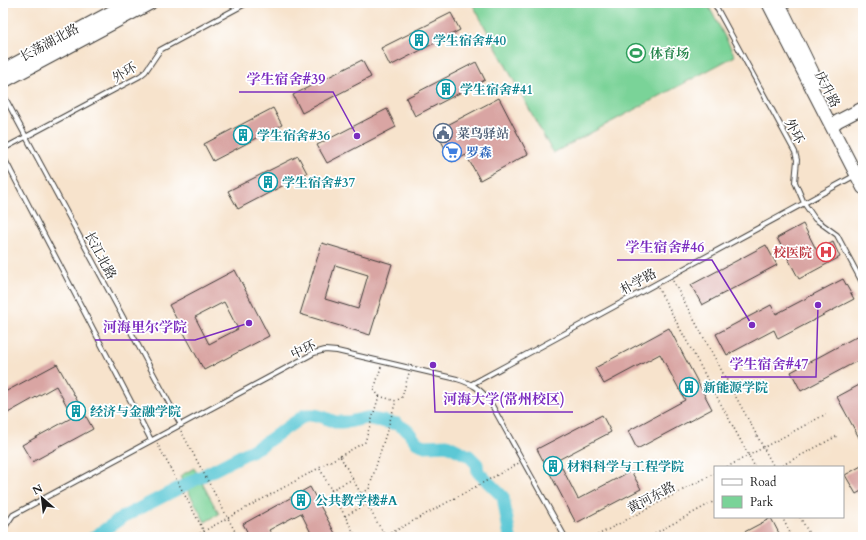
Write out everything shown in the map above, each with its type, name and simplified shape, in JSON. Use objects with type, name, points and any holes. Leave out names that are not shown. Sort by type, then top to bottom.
[{"type":"main road","name":"长荡湖北路","points":[[3,70],[128,3]]},
{"type":"main road","name":"长荡湖北路","points":[[3,82],[151,3]]},
{"type":"main road","name":"庆升路","points":[[768,3],[860,172],[863,188]]},
{"type":"main road","name":"庆升路","points":[[779,3],[835,124]]},
{"type":"main road","points":[[835,124],[863,108]]},
{"type":"lane","name":"外环","points":[[3,149],[140,76],[145,72],[160,50],[247,3]]},
{"type":"lane","name":"外环","points":[[714,3],[795,152],[797,160],[795,182],[804,203],[815,220],[837,235],[863,284]]},
{"type":"lane","name":"长江北路","points":[[3,94],[180,425]]},
{"type":"lane","points":[[3,156],[153,439]]},
{"type":"lane","name":"朴学路","points":[[472,384],[860,172]]},
{"type":"lane","name":"中环","points":[[3,530],[13,515],[314,353],[325,350],[337,351],[457,379],[472,384],[481,390],[489,400],[565,537]]},
{"type":"path","points":[[670,276],[773,466]]},
{"type":"path","points":[[656,283],[754,466]]},
{"type":"path","points":[[382,362],[374,390],[379,396],[396,401]]},
{"type":"path","points":[[361,494],[369,489],[396,401],[402,397],[410,368]]},
{"type":"path","points":[[192,537],[365,442],[379,396]]},
{"type":"path","points":[[729,466],[826,414]]},
{"type":"path","points":[[180,425],[208,483],[238,537]]},
{"type":"path","points":[[781,466],[837,436]]},
{"type":"path","points":[[153,439],[207,537]]},
{"type":"path","points":[[340,456],[384,537],[523,461]]},
{"type":"path","points":[[320,468],[356,537]]},
{"type":"path","name":"黄河东路","points":[[594,537],[714,474]]},
{"type":"path","points":[[332,490],[353,479]]},
{"type":"path","points":[[648,537],[714,502]]},
{"type":"path","points":[[345,516],[367,504]]},
{"type":"path","points":[[782,518],[792,537]]},
{"type":"path","points":[[801,518],[811,537]]},
{"type":"green space","points":[[472,3],[707,3],[735,56],[553,153]]},
{"type":"green space","points":[[194,468],[219,514],[205,522],[180,476]]},
{"type":"building","name":"学生宿舍#40","points":[[451,13],[460,30],[390,66],[381,48]]},
{"type":"building","points":[[362,60],[371,77],[302,113],[293,95]]},
{"type":"building","name":"学生宿舍#41","points":[[476,62],[485,80],[415,116],[406,98]]},
{"type":"building","points":[[499,98],[528,154],[480,180],[466,155],[452,162],[436,131]]},
{"type":"building","name":"学生宿舍#36","points":[[273,108],[282,125],[213,161],[204,144]]},
{"type":"building","points":[[387,109],[396,127],[327,163],[317,145]]},
{"type":"building","name":"学生宿舍#37","points":[[298,156],[307,173],[238,209],[228,191]]},
{"type":"building","name":"校医院","points":[[803,224],[817,251],[833,242],[840,257],[799,279],[777,238]]},
{"type":"building","points":[[322,243],[392,264],[370,335],[300,314]],"holes":[[[335,265],[368,275],[358,309],[325,299]]]},
{"type":"building","points":[[766,245],[777,265],[702,305],[691,285]]},
{"type":"building","points":[[235,270],[269,336],[204,370],[169,305]],"holes":[[[224,302],[238,329],[209,344],[195,317]]]},
{"type":"building","points":[[843,279],[854,299],[778,339],[774,330],[727,355],[716,334],[771,305],[776,314]]},
{"type":"building","name":"新能源学院","points":[[669,328],[712,409],[637,449],[628,431],[685,400],[660,354],[604,384],[595,368]]},
{"type":"building","points":[[863,333],[863,358],[801,391],[791,372]]},
{"type":"building","name":"经济与金融学院","points":[[57,364],[93,429],[32,462],[22,445],[73,417],[56,386],[6,414],[3,408],[3,393]]},
{"type":"building","points":[[863,383],[863,445],[837,397]]},
{"type":"building","name":"材料科学与工程学院","points":[[602,415],[611,432],[558,460],[578,499],[631,471],[641,489],[576,523],[537,449]]},
{"type":"building","points":[[863,465],[863,490],[856,494],[845,475]]},
{"type":"building","name":"公共教学楼#A","points":[[310,487],[337,537],[313,537],[301,513],[269,530],[273,537],[250,537],[243,524]]},
{"type":"building","points":[[771,518],[781,537],[735,537]]},
{"type":"waterway","points":[[94,537],[123,517],[262,445],[305,415],[315,415],[335,422],[348,422],[366,418],[397,424],[407,430],[417,443],[425,446],[447,445],[469,456],[477,464],[478,472],[503,497],[510,537]]},
{"type":"place","name":"学生宿舍#40","points":[[419,40]]},
{"type":"place","name":"体育场","points":[[636,53]]},
{"type":"place","name":"学生宿舍#41","points":[[446,89]]},
{"type":"place","name":"菜鸟驿站","points":[[443,133]]},
{"type":"place","name":"学生宿舍#36","points":[[243,135]]},
{"type":"place","name":"学生宿舍#39","points":[[357,136]]},
{"type":"place","name":"罗森","points":[[452,152]]},
{"type":"place","name":"学生宿舍#37","points":[[268,182]]},
{"type":"place","name":"校医院","points":[[826,252]]},
{"type":"place","name":"学生宿舍#47","points":[[818,305]]},
{"type":"place","name":"河海里尔学院","points":[[249,323]]},
{"type":"place","name":"学生宿舍#46","points":[[752,325]]},
{"type":"place","name":"河海大学(常州校区)","points":[[433,365]]},
{"type":"place","name":"新能源学院","points":[[689,387]]},
{"type":"place","name":"经济与金融学院","points":[[76,411]]},
{"type":"place","name":"材料科学与工程学院","points":[[553,466]]},
{"type":"place","name":"公共教学楼#A","points":[[301,500]]}]
